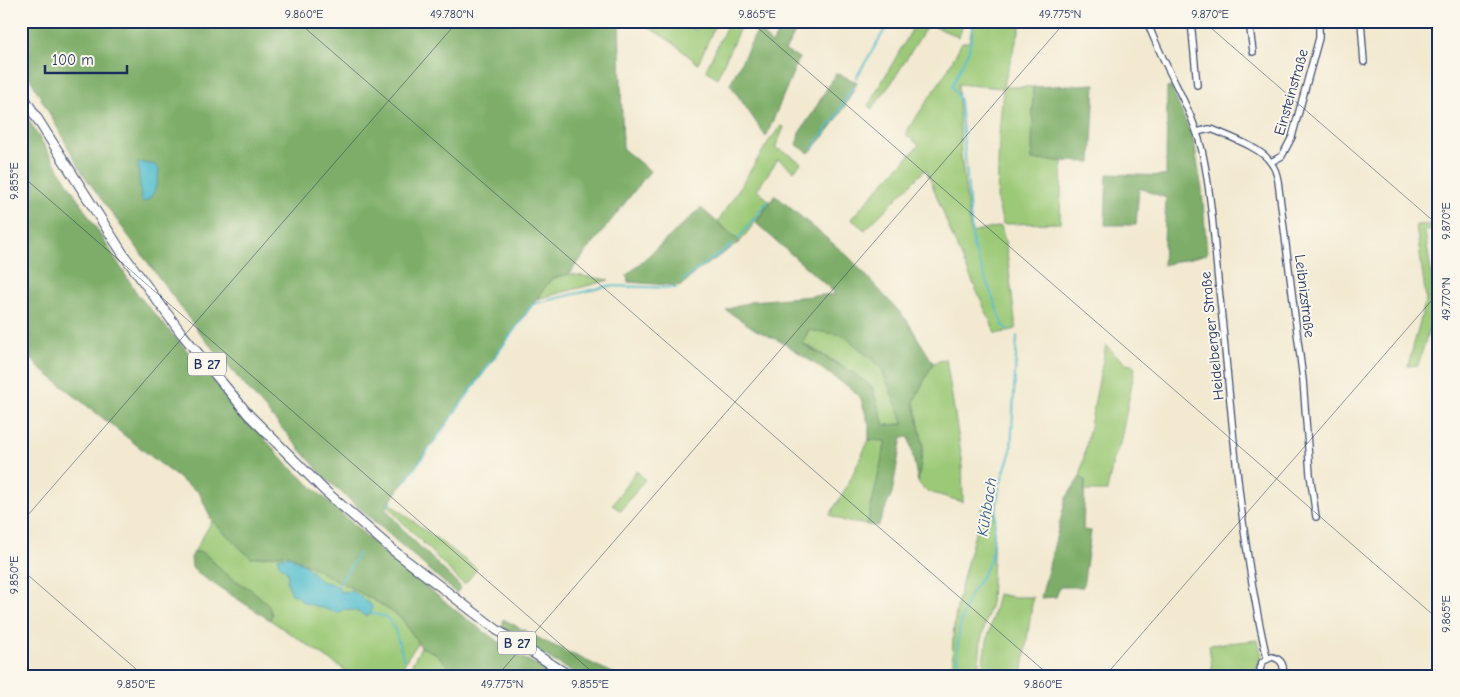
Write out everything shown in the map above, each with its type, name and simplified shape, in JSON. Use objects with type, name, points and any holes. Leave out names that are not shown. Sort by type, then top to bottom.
[{"type":"main road","name":"B 27","points":[[21,93],[123,254],[182,334],[248,414],[332,497],[394,551],[497,630],[570,676]]},
{"type":"street","name":"Heidelberger Straße","points":[[1148,21],[1153,37],[1187,107],[1197,132],[1204,160],[1212,209],[1232,421],[1250,572],[1268,658]]},
{"type":"street","points":[[1191,21],[1197,85]]},
{"type":"street","points":[[1250,21],[1253,52]]},
{"type":"street","name":"Einsteinstraße","points":[[1271,162],[1282,156],[1292,137],[1319,38],[1319,21]]},
{"type":"street","points":[[1361,21],[1364,62]]},
{"type":"street","points":[[1197,132],[1209,129],[1214,130],[1261,153],[1271,162]]},
{"type":"street","name":"Leibnizstraße","points":[[1271,162],[1278,181],[1303,380],[1310,474],[1316,517]]},
{"type":"street","points":[[1262,676],[1260,666],[1268,658],[1276,658],[1282,663],[1284,670],[1281,676]]},
{"type":"green space","points":[[21,21],[619,21],[623,149],[650,171],[569,274],[551,279],[385,508],[407,534],[459,585],[460,588],[456,593],[326,479],[201,335],[83,174],[21,62]]},
{"type":"green space","points":[[639,21],[670,21],[697,30],[700,21],[717,21],[698,64],[672,42]]},
{"type":"green space","points":[[729,21],[743,21],[717,78],[706,70]]},
{"type":"green space","points":[[784,21],[801,21],[785,51],[799,58],[766,137],[730,84],[758,29],[772,44]]},
{"type":"green space","points":[[917,21],[927,26],[892,82],[872,109],[868,106]]},
{"type":"green space","points":[[937,21],[964,21],[959,37],[935,27]]},
{"type":"green space","points":[[973,21],[1022,21],[1003,87],[1033,87],[1032,160],[1062,161],[1060,223],[1003,224],[997,200],[1003,88],[958,84],[961,155],[971,233],[1001,226],[1006,245],[1016,329],[996,334],[953,238],[926,169],[865,230],[851,219],[919,145],[905,134],[947,71],[962,42],[969,42]]},
{"type":"green space","points":[[836,73],[857,82],[836,120],[809,153],[797,145],[799,133]]},
{"type":"green space","points":[[1095,84],[1091,162],[1032,160],[1033,87]]},
{"type":"green space","points":[[1171,87],[1194,142],[1202,190],[1207,254],[1163,265],[1166,198],[1139,188],[1136,225],[1105,225],[1107,174],[1166,176],[1167,88]]},
{"type":"green space","points":[[21,105],[32,126],[138,295],[287,464],[395,562],[463,616],[516,655],[561,676],[458,676],[435,653],[421,647],[401,618],[377,602],[288,554],[251,558],[212,521],[199,492],[186,484],[38,367],[21,345]]},
{"type":"green space","points":[[781,126],[784,127],[775,148],[789,154],[801,163],[794,171],[778,159],[757,190],[770,202],[740,242],[718,222],[769,141]]},
{"type":"green space","points":[[775,195],[849,257],[906,319],[933,363],[914,401],[923,445],[918,482],[909,437],[902,437],[892,493],[878,526],[867,525],[886,441],[869,440],[869,425],[861,399],[853,390],[784,343],[756,330],[726,310],[753,301],[836,294],[756,223]],"holes":[[[808,330],[843,335],[881,367],[904,424],[884,425],[872,387],[855,374],[803,344]]]},
{"type":"green space","points":[[701,208],[740,242],[697,271],[681,286],[628,282],[627,275]]},
{"type":"green space","points":[[1439,224],[1439,229],[1425,231],[1436,307],[1418,365],[1408,366],[1426,299],[1416,225]]},
{"type":"green space","points":[[569,274],[609,280],[537,299],[551,279]]},
{"type":"green space","points":[[809,330],[843,335],[881,367],[904,424],[884,425],[872,387],[855,374],[803,343]]},
{"type":"green space","points":[[1106,345],[1128,365],[1130,363],[1135,368],[1120,444],[1113,462],[1107,491],[1085,491],[1085,480],[1080,477]]},
{"type":"green space","points":[[946,359],[962,459],[963,502],[926,491],[918,482],[923,445],[914,401],[933,363]]},
{"type":"green space","points":[[869,440],[886,441],[867,525],[844,521],[830,515],[847,486]]},
{"type":"green space","points":[[636,471],[645,479],[621,511],[612,505]]},
{"type":"green space","points":[[1080,477],[1085,480],[1083,530],[1091,531],[1083,587],[1060,587],[1056,597],[1041,598],[1066,498]]},
{"type":"green space","points":[[389,503],[477,569],[465,584],[387,506]]},
{"type":"green space","points":[[982,508],[995,511],[991,603],[981,640],[978,676],[954,676],[953,633],[956,612]]},
{"type":"green space","points":[[212,521],[251,558],[288,554],[377,602],[401,618],[419,642],[398,676],[354,676],[270,620],[272,614],[267,604],[253,591],[226,574],[206,555],[194,552]]},
{"type":"green space","points":[[194,552],[201,552],[206,555],[226,574],[253,591],[268,604],[272,614],[270,620],[197,573],[192,567],[191,558]]},
{"type":"green space","points":[[998,594],[1013,597],[1033,597],[1022,676],[982,676],[984,654]]},
{"type":"green space","points":[[503,619],[544,641],[619,676],[580,676],[503,629]]},
{"type":"green space","points":[[1258,640],[1262,657],[1257,669],[1259,676],[1213,676],[1209,645]]},
{"type":"green space","points":[[421,647],[435,653],[458,676],[406,676]]},
{"type":"water","points":[[138,162],[155,165],[159,169],[153,193],[143,202],[141,198]]},
{"type":"water","points":[[289,556],[306,566],[322,582],[333,584],[341,592],[353,591],[372,606],[371,613],[366,616],[356,611],[343,609],[338,613],[302,602],[298,596],[292,594],[287,582],[288,573],[279,564],[278,558]]},
{"type":"waterway","points":[[856,78],[890,21]]},
{"type":"waterway","name":"Kühbach","points":[[974,21],[969,50],[952,86],[960,100],[973,246],[1003,325],[1008,330]]},
{"type":"waterway","points":[[812,148],[836,117],[853,86]]},
{"type":"waterway","points":[[738,239],[767,202]]},
{"type":"waterway","points":[[683,280],[733,244]]},
{"type":"waterway","points":[[402,486],[533,304],[608,286],[676,288]]},
{"type":"waterway","name":"Kühbach","points":[[957,676],[957,655],[961,622],[972,592],[985,572],[991,558],[999,487],[1011,451],[1017,336]]},
{"type":"waterway","points":[[338,586],[359,553]]},
{"type":"waterway","points":[[371,613],[386,617],[394,627],[404,660]]},
{"type":"waterway","points":[[409,671],[413,676]]}]
